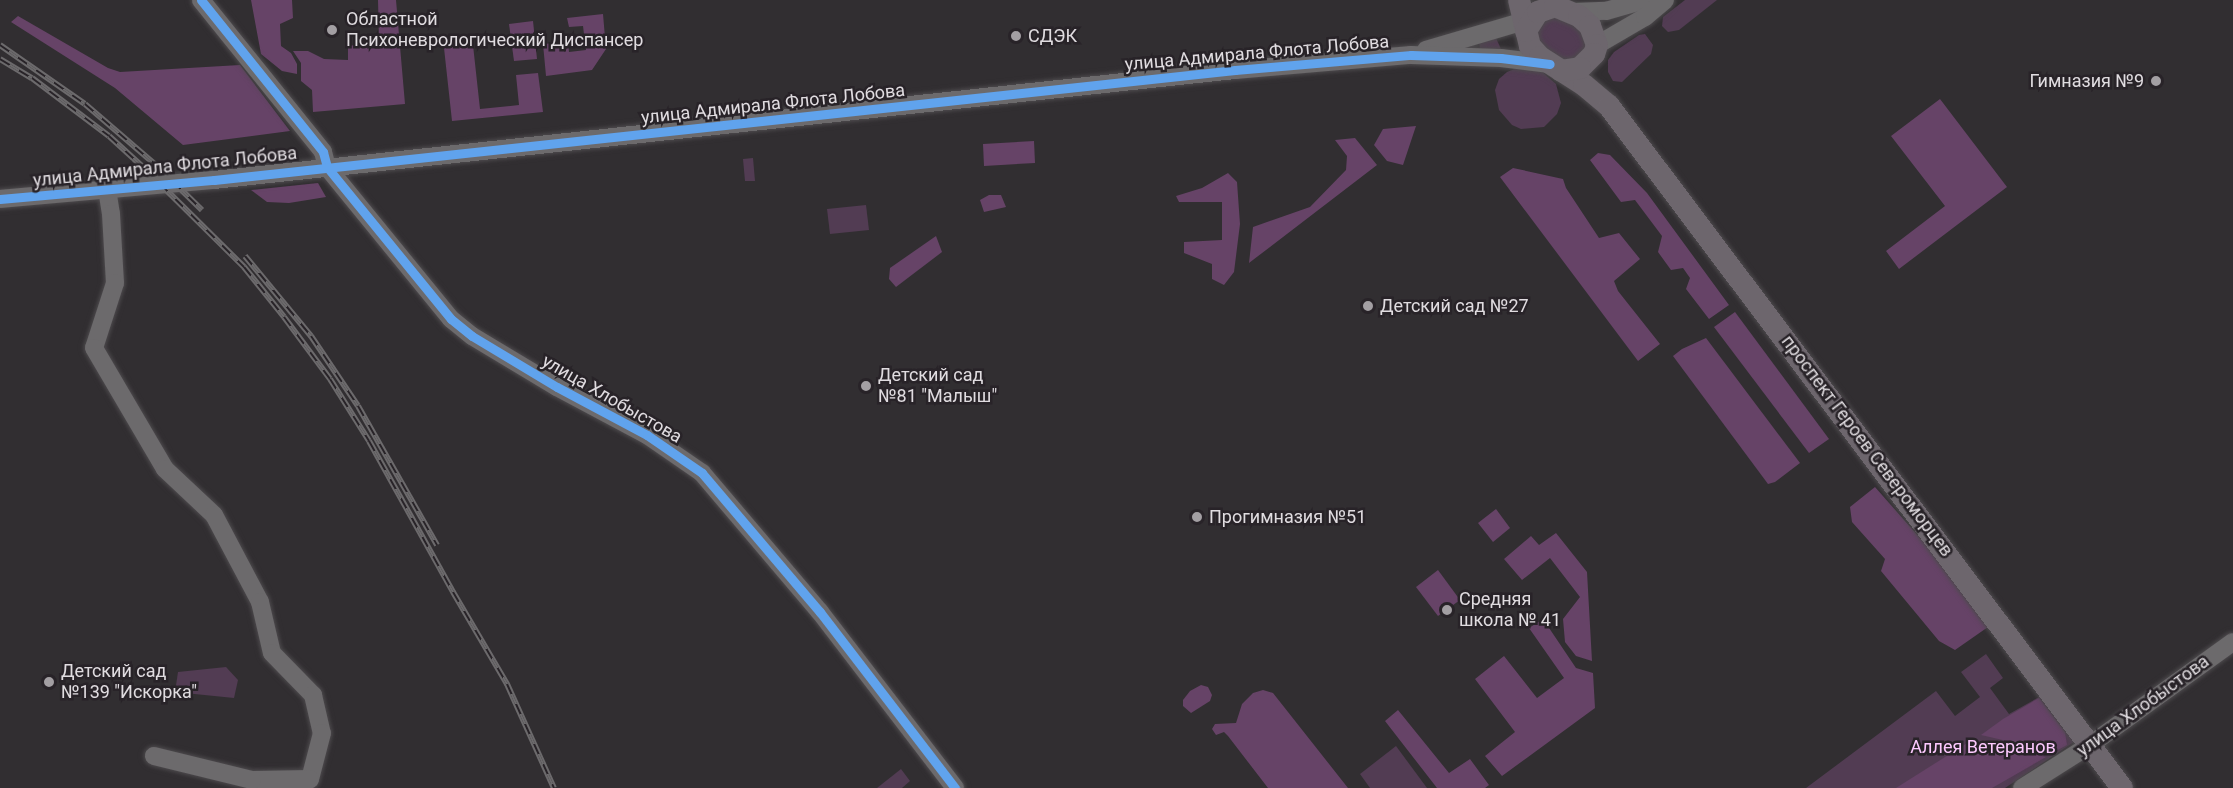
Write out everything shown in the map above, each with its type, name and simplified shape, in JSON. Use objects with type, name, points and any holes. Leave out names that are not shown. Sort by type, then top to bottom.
[{"type":"main road","points":[[1525,18],[1558,6]]},
{"type":"main road","name":"проспект Героев Североморцев","points":[[1558,6],[1590,26],[1596,50],[1597,72],[1609,106]]},
{"type":"main road","name":"проспект Героев Североморцев","points":[[1525,18],[1530,46],[1609,106],[2122,788]]},
{"type":"main road","points":[[1556,68],[1580,68],[1596,50]]},
{"type":"street","name":"улица Хлобыстова","points":[[201,0],[323,152],[327,167],[452,318],[472,336],[557,387],[647,435],[702,473],[820,612],[955,788]]},
{"type":"street","points":[[1558,6],[1606,11],[1644,0]]},
{"type":"street","points":[[1596,50],[1646,17],[1665,0]]},
{"type":"street","name":"улица Адмирала Флота Лобова","points":[[1411,55],[1525,18]]},
{"type":"street","name":"улица Адмирала Флота Лобова","points":[[0,199],[327,167],[1235,70],[1411,55],[1502,58],[1556,68]]},
{"type":"street","points":[[107,189],[111,214],[115,283],[94,348],[165,469],[214,515],[260,602],[272,653],[313,694],[322,733],[310,779],[252,780],[154,756]]},
{"type":"street","name":"улица Хлобыстова","points":[[2022,788],[2090,745],[2233,642]]},
{"type":"green space","points":[[251,0],[292,0],[293,18],[280,24],[281,46],[291,53],[297,64],[297,74],[282,71],[261,54]]},
{"type":"green space","points":[[378,0],[396,0],[405,104],[313,112],[312,90],[301,81],[301,63],[293,51],[308,51],[324,59],[348,60],[348,46],[379,42]]},
{"type":"green space","points":[[1685,0],[1717,0],[1679,30],[1668,32],[1662,26],[1663,17]]},
{"type":"green space","points":[[603,14],[606,49],[592,70],[546,76],[543,44],[568,42],[569,52],[586,50],[583,26],[569,27],[567,18]]},
{"type":"green space","points":[[1556,14],[1584,29],[1587,48],[1570,64],[1539,49],[1537,22]]},
{"type":"green space","points":[[18,16],[108,68],[120,72],[240,65],[290,131],[183,145],[115,88],[11,22]]},
{"type":"green space","points":[[533,21],[537,59],[514,61],[509,24]]},
{"type":"green space","points":[[1645,34],[1653,45],[1651,54],[1622,82],[1613,81],[1608,72],[1608,60],[1614,52],[1639,35]]},
{"type":"green space","points":[[1496,38],[1501,49],[1480,49],[1479,42]]},
{"type":"green space","points":[[473,45],[480,109],[519,105],[516,75],[538,73],[543,112],[452,121],[444,48]]},
{"type":"green space","points":[[1517,68],[1540,70],[1556,84],[1561,103],[1557,114],[1544,127],[1521,129],[1512,125],[1499,110],[1495,90],[1499,79],[1507,72]]},
{"type":"green space","points":[[1940,99],[2007,187],[1899,269],[1886,251],[1945,206],[1891,136]]},
{"type":"green space","points":[[1416,126],[1403,165],[1387,161],[1374,145],[1383,129]]},
{"type":"green space","points":[[1355,138],[1377,165],[1249,263],[1253,227],[1310,207],[1346,170],[1347,156],[1335,140]]},
{"type":"green space","points":[[1034,141],[1035,163],[984,166],[983,144]]},
{"type":"green space","points":[[1598,153],[1610,155],[1647,193],[1729,305],[1709,319],[1686,289],[1690,278],[1683,268],[1671,270],[1658,252],[1662,236],[1635,200],[1621,202],[1590,160]]},
{"type":"green space","points":[[753,158],[755,181],[745,181],[743,159]]},
{"type":"green space","points":[[1513,168],[1563,179],[1566,188],[1599,238],[1619,233],[1640,259],[1614,281],[1618,291],[1660,344],[1638,361],[1500,177]]},
{"type":"green space","points":[[1228,173],[1237,182],[1240,224],[1234,272],[1224,285],[1212,279],[1212,264],[1184,253],[1184,242],[1222,240],[1222,202],[1179,202],[1176,196],[1202,188]]},
{"type":"green space","points":[[318,183],[326,197],[289,203],[267,202],[251,190]]},
{"type":"green space","points":[[989,195],[1001,195],[1006,207],[984,212],[980,200]]},
{"type":"green space","points":[[866,205],[869,230],[830,234],[827,209]]},
{"type":"green space","points":[[936,236],[942,252],[896,287],[889,279],[890,268]]},
{"type":"green space","points":[[1735,312],[1829,439],[1809,453],[1714,327]]},
{"type":"green space","points":[[1706,338],[1800,463],[1775,482],[1768,484],[1673,356],[1682,349]]},
{"type":"green space","points":[[1875,487],[1935,555],[1988,627],[1955,650],[1939,641],[1881,571],[1885,559],[1852,522],[1850,507]]},
{"type":"green space","points":[[1496,509],[1510,528],[1493,542],[1478,523]]},
{"type":"green space","points":[[1556,533],[1587,572],[1592,661],[1576,656],[1565,642],[1563,619],[1580,597],[1550,558],[1522,580],[1504,559],[1531,536],[1539,545]]},
{"type":"green space","points":[[1438,570],[1460,600],[1438,616],[1416,587]]},
{"type":"green space","points":[[1543,619],[1576,668],[1593,673],[1595,708],[1502,776],[1485,756],[1515,732],[1475,679],[1504,656],[1537,698],[1564,678],[1529,628]]},
{"type":"green space","name":"Аллея Ветеранов","points":[[1986,654],[2003,678],[1990,688],[2009,714],[2041,696],[2074,742],[2005,788],[1806,788],[1936,691],[1955,716],[1980,697],[1961,672]]},
{"type":"green space","points":[[226,667],[238,680],[234,698],[175,692],[178,672]]},
{"type":"green space","points":[[1201,685],[1208,687],[1212,695],[1210,701],[1191,713],[1183,706],[1183,700],[1190,691]]},
{"type":"green space","points":[[1263,690],[1273,693],[1348,788],[1268,788],[1228,736],[1224,732],[1216,735],[1212,729],[1215,724],[1236,723],[1242,704],[1253,693]]},
{"type":"green space","points":[[2039,698],[2065,732],[2067,745],[2054,752],[1981,735],[2003,719]]},
{"type":"green space","points":[[1398,710],[1449,773],[1470,759],[1489,785],[1485,788],[1437,788],[1385,721]]},
{"type":"green space","points":[[1972,740],[2046,757],[1992,788],[1896,788]]},
{"type":"green space","points":[[1396,746],[1427,788],[1370,788],[1360,774]]},
{"type":"green space","points":[[901,769],[910,781],[902,788],[877,788]]},
{"type":"railway","points":[[0,45],[85,104],[157,166],[202,210]]},
{"type":"railway","points":[[0,59],[32,78],[109,136],[244,267],[284,317],[330,379],[369,441],[507,684],[554,788]]},
{"type":"railway","points":[[245,256],[311,336],[358,406],[437,545]]},
{"type":"cycle path","points":[[201,0],[323,152],[327,167],[451,319],[472,336],[557,387],[647,435],[702,473],[820,612],[955,788]]},
{"type":"cycle path","points":[[0,199],[214,180],[1235,70],[1411,55],[1501,58],[1550,64]]},
{"type":"place","name":"Областной Психоневрологический Диспансер","points":[[332,30]]},
{"type":"place","name":"СДЭК","points":[[1016,36]]},
{"type":"place","name":"Гимназия №9","points":[[2156,81]]},
{"type":"place","name":"Детский сад №27","points":[[1368,306]]},
{"type":"place","name":"Детский сад №81 \"Малыш\"","points":[[866,386]]},
{"type":"place","name":"Прогимназия №51","points":[[1197,517]]},
{"type":"place","name":"Средняя школа № 41","points":[[1447,610]]},
{"type":"place","name":"Детский сад №139 \"Искорка\"","points":[[49,682]]}]
